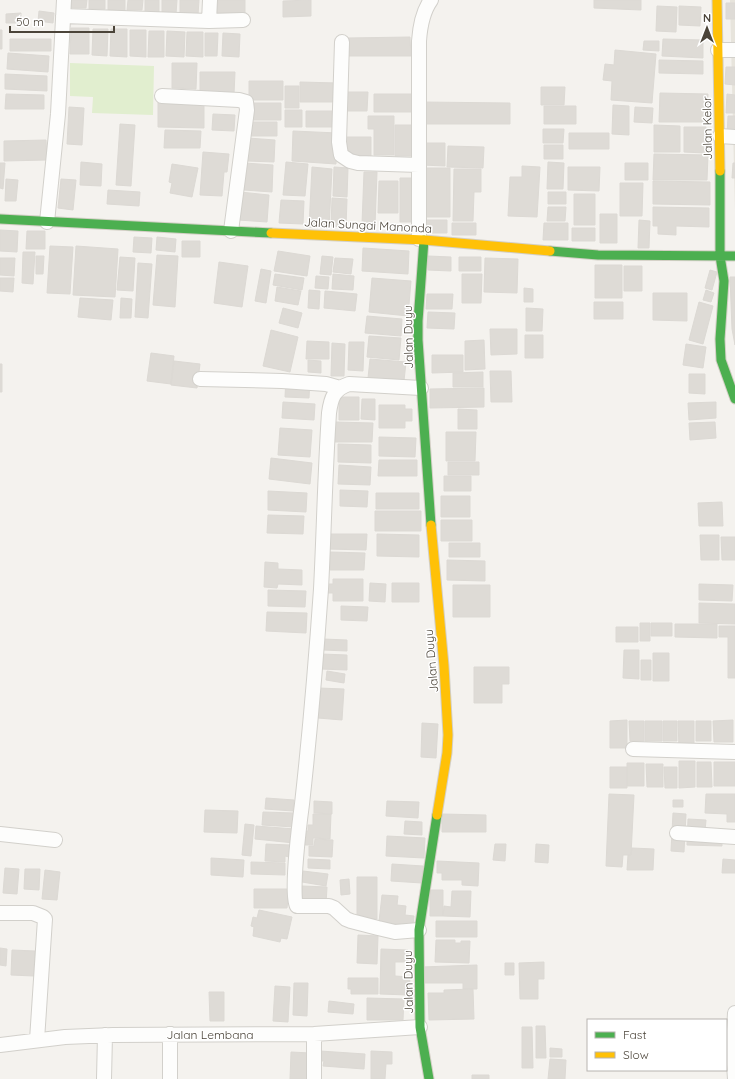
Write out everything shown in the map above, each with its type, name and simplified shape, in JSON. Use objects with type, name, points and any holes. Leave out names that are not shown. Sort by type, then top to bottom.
[{"type":"street","points":[[47,222],[58,114],[64,0]]},
{"type":"street","points":[[209,21],[210,0]]},
{"type":"street","name":"Jalan Kelor","points":[[717,0],[720,136],[720,256],[724,281],[720,339],[722,368],[735,399]]},
{"type":"street","points":[[421,240],[419,165],[419,37],[427,2]]},
{"type":"street","points":[[63,16],[209,21],[243,20]]},
{"type":"street","points":[[342,42],[339,142],[342,155],[354,162],[419,165]]},
{"type":"street","points":[[718,50],[735,50]]},
{"type":"street","points":[[162,96],[239,100],[246,102],[247,110],[231,231]]},
{"type":"street","points":[[720,136],[735,137]]},
{"type":"street","name":"Jalan Sungai Manonda","points":[[0,219],[421,240],[598,255],[735,256]]},
{"type":"street","name":"Jalan Duyu","points":[[421,240],[418,321],[421,388],[434,565],[444,666],[448,743],[419,930],[420,1027],[429,1079]]},
{"type":"street","points":[[200,379],[326,384],[340,388]]},
{"type":"street","points":[[419,930],[395,932],[351,921],[329,906],[297,906],[295,903],[294,888],[310,729],[321,591],[329,413],[332,396],[340,388],[349,384],[421,388]]},
{"type":"street","points":[[632,749],[735,752]]},
{"type":"street","points":[[677,833],[735,836]]},
{"type":"street","points":[[0,834],[55,840]]},
{"type":"street","points":[[0,913],[33,914],[43,917],[45,920],[37,1040]]},
{"type":"street","points":[[735,1013],[735,1073]]},
{"type":"street","name":"Jalan Lembana","points":[[0,1045],[37,1040],[105,1035],[314,1034],[420,1027]]},
{"type":"street","points":[[170,1034],[170,1079]]},
{"type":"street","points":[[314,1034],[314,1079]]},
{"type":"street","points":[[104,1079],[105,1035]]},
{"type":"shaded area","points":[[730,0],[735,0],[735,211]]},
{"type":"green space","points":[[70,63],[154,66],[153,115],[92,113],[93,97],[70,96]]},
{"type":"building","points":[[69,0],[87,0],[86,8],[69,8]]},
{"type":"building","points":[[89,0],[105,0],[105,9],[89,9]]},
{"type":"building","points":[[108,0],[125,0],[125,11],[108,10]]},
{"type":"building","points":[[128,0],[143,0],[142,10],[127,10]]},
{"type":"building","points":[[145,0],[159,0],[159,13],[145,13]]},
{"type":"building","points":[[162,0],[177,0],[176,14],[162,13]]},
{"type":"building","points":[[180,0],[199,0],[198,15],[180,15]]},
{"type":"building","points":[[218,0],[245,0],[245,14],[217,13]]},
{"type":"building","points":[[311,0],[311,16],[283,17],[283,1]]},
{"type":"building","points":[[594,0],[641,0],[641,10],[594,8]]},
{"type":"building","points":[[726,3],[735,3],[735,19],[726,19]]},
{"type":"building","points":[[657,6],[677,7],[676,32],[656,31]]},
{"type":"building","points":[[679,6],[701,7],[700,26],[679,25]]},
{"type":"building","points":[[39,11],[54,13],[53,23],[38,21]]},
{"type":"building","points":[[21,13],[21,23],[6,23],[6,14]]},
{"type":"building","points":[[71,28],[89,28],[89,54],[70,54]]},
{"type":"building","points":[[93,29],[108,29],[107,56],[92,55]]},
{"type":"building","points":[[111,29],[127,29],[127,57],[110,56]]},
{"type":"building","points":[[0,30],[2,30],[2,49],[0,49]]},
{"type":"building","points":[[130,30],[146,30],[146,57],[130,56]]},
{"type":"building","points":[[149,31],[164,31],[164,57],[148,57]]},
{"type":"building","points":[[167,31],[185,32],[184,57],[166,56]]},
{"type":"building","points":[[187,32],[203,32],[203,57],[186,56]]},
{"type":"building","points":[[205,33],[218,33],[217,56],[205,56]]},
{"type":"building","points":[[223,33],[240,34],[239,57],[222,56]]},
{"type":"building","points":[[410,37],[411,56],[348,56],[348,38]]},
{"type":"building","points":[[10,39],[51,39],[51,51],[10,51]]},
{"type":"building","points":[[663,39],[703,40],[703,58],[662,56]]},
{"type":"building","points":[[644,41],[659,41],[659,51],[643,50]]},
{"type":"building","points":[[615,50],[656,54],[652,103],[611,100],[612,81],[603,80],[605,64],[614,65]]},
{"type":"building","points":[[8,53],[49,56],[48,72],[7,69]]},
{"type":"building","points":[[659,60],[703,61],[703,74],[659,73]]},
{"type":"building","points":[[172,63],[197,63],[196,89],[172,88]]},
{"type":"building","points":[[726,67],[735,67],[735,85],[725,84]]},
{"type":"building","points":[[200,72],[235,72],[234,94],[200,93]]},
{"type":"building","points":[[5,74],[47,76],[47,91],[5,89]]},
{"type":"building","points":[[249,81],[283,81],[283,100],[249,100]]},
{"type":"building","points":[[300,82],[337,83],[336,102],[300,102]]},
{"type":"building","points":[[285,86],[299,86],[299,108],[285,108]]},
{"type":"building","points":[[541,87],[565,87],[564,105],[541,105]]},
{"type":"building","points":[[345,92],[368,92],[367,111],[345,111]]},
{"type":"building","points":[[660,93],[708,94],[707,122],[659,122]]},
{"type":"building","points":[[6,94],[44,95],[44,109],[5,109]]},
{"type":"building","points":[[374,94],[412,94],[412,112],[374,112]]},
{"type":"building","points":[[727,94],[735,95],[735,113],[726,113]]},
{"type":"building","points":[[158,101],[204,102],[204,128],[158,127]]},
{"type":"building","points":[[423,102],[510,103],[510,124],[423,124]]},
{"type":"building","points":[[252,103],[281,103],[281,120],[252,120]]},
{"type":"building","points":[[613,105],[629,106],[629,135],[612,134]]},
{"type":"building","points":[[544,106],[576,106],[576,124],[544,124]]},
{"type":"building","points":[[69,107],[84,108],[82,145],[67,144]]},
{"type":"building","points":[[635,107],[653,108],[652,123],[634,122]]},
{"type":"building","points":[[285,110],[302,110],[302,127],[285,127]]},
{"type":"building","points":[[306,111],[332,111],[332,127],[306,127]]},
{"type":"building","points":[[213,114],[235,115],[234,131],[212,130]]},
{"type":"building","points":[[368,116],[394,116],[394,155],[374,155],[374,129],[368,129]]},
{"type":"building","points":[[728,116],[735,116],[735,136],[727,136]]},
{"type":"building","points":[[248,122],[277,122],[277,136],[248,136]]},
{"type":"building","points":[[120,124],[135,125],[131,186],[116,185]]},
{"type":"building","points":[[395,125],[414,125],[414,156],[395,156]]},
{"type":"building","points":[[654,125],[680,126],[680,152],[654,152]]},
{"type":"building","points":[[684,127],[706,127],[705,153],[684,152]]},
{"type":"building","points":[[543,129],[564,129],[563,143],[543,143]]},
{"type":"building","points":[[165,130],[201,131],[200,148],[164,148]]},
{"type":"building","points":[[293,131],[337,133],[336,164],[292,161]]},
{"type":"building","points":[[569,133],[609,133],[609,149],[569,149]]},
{"type":"building","points":[[344,137],[371,137],[371,156],[344,156]]},
{"type":"building","points":[[248,138],[275,140],[274,162],[247,161]]},
{"type":"building","points":[[46,140],[47,160],[4,161],[4,141]]},
{"type":"building","points":[[423,143],[445,143],[445,166],[422,165]]},
{"type":"building","points":[[544,145],[563,145],[563,159],[544,159]]},
{"type":"building","points":[[448,146],[484,147],[483,168],[447,167]]},
{"type":"building","points":[[203,152],[229,154],[227,172],[224,172],[222,196],[200,195]]},
{"type":"building","points":[[654,154],[708,155],[707,180],[653,180]]},
{"type":"building","points":[[81,162],[102,164],[101,186],[80,185]]},
{"type":"building","points":[[286,162],[308,164],[305,196],[283,195]]},
{"type":"building","points":[[548,162],[564,163],[563,189],[547,189]]},
{"type":"building","points":[[0,163],[5,163],[3,189],[0,188]]},
{"type":"building","points":[[245,163],[273,165],[272,192],[244,190]]},
{"type":"building","points":[[625,163],[648,163],[648,180],[625,180]]},
{"type":"building","points":[[733,163],[735,163],[735,178],[732,178]]},
{"type":"building","points":[[172,164],[198,168],[192,197],[170,193],[172,183],[169,182]]},
{"type":"building","points":[[522,166],[540,167],[537,217],[508,216],[510,177],[522,177]]},
{"type":"building","points":[[312,167],[332,169],[329,228],[309,227]]},
{"type":"building","points":[[334,167],[348,168],[347,197],[333,196]]},
{"type":"building","points":[[568,167],[600,167],[599,191],[568,190]]},
{"type":"building","points":[[421,168],[450,168],[450,217],[421,217]]},
{"type":"building","points":[[454,169],[481,169],[481,192],[474,192],[473,221],[453,221]]},
{"type":"building","points":[[364,172],[377,172],[375,225],[362,224]]},
{"type":"building","points":[[400,178],[416,178],[415,222],[400,222]]},
{"type":"building","points":[[6,179],[18,180],[16,201],[5,201]]},
{"type":"building","points":[[61,179],[76,180],[73,210],[58,208]]},
{"type":"building","points":[[379,181],[398,181],[398,213],[378,213]]},
{"type":"building","points":[[653,181],[710,182],[710,205],[653,204]]},
{"type":"building","points":[[620,183],[643,183],[642,216],[620,216]]},
{"type":"building","points":[[108,190],[140,192],[139,206],[107,204]]},
{"type":"building","points":[[240,192],[269,195],[267,222],[238,220]]},
{"type":"building","points":[[548,192],[566,192],[566,204],[548,204]]},
{"type":"building","points":[[574,194],[595,194],[595,225],[574,225]]},
{"type":"building","points":[[332,198],[347,199],[346,227],[331,226]]},
{"type":"building","points":[[281,200],[304,201],[303,224],[279,223]]},
{"type":"building","points":[[548,207],[566,207],[565,221],[547,221]]},
{"type":"building","points":[[653,207],[709,208],[709,227],[676,226],[676,235],[658,234],[658,226],[653,226]]},
{"type":"building","points":[[600,214],[617,214],[617,243],[600,243]]},
{"type":"building","points":[[422,220],[447,220],[447,233],[422,233]]},
{"type":"building","points":[[639,220],[650,221],[649,248],[638,248]]},
{"type":"building","points":[[452,223],[476,223],[476,235],[452,235]]},
{"type":"building","points":[[544,223],[568,223],[568,240],[543,240]]},
{"type":"building","points":[[572,228],[595,228],[595,241],[572,241]]},
{"type":"building","points":[[0,230],[18,231],[17,252],[0,251]]},
{"type":"building","points":[[27,231],[45,231],[45,249],[26,249]]},
{"type":"building","points":[[134,237],[152,238],[151,253],[133,252]]},
{"type":"building","points":[[157,237],[176,239],[175,252],[156,250]]},
{"type":"building","points":[[182,241],[200,241],[200,257],[182,257]]},
{"type":"building","points":[[50,246],[73,247],[70,294],[47,293]]},
{"type":"building","points":[[76,246],[118,249],[115,297],[73,295]]},
{"type":"building","points":[[363,248],[409,251],[408,274],[362,271]]},
{"type":"building","points":[[278,251],[310,256],[307,276],[274,271]]},
{"type":"building","points":[[23,252],[35,252],[33,284],[22,283]]},
{"type":"building","points":[[157,255],[178,256],[175,307],[153,305]]},
{"type":"building","points":[[36,256],[44,256],[43,274],[36,274]]},
{"type":"building","points":[[322,256],[333,257],[331,275],[320,274]]},
{"type":"building","points":[[428,256],[451,257],[451,271],[428,270]]},
{"type":"building","points":[[120,257],[135,258],[133,291],[117,290]]},
{"type":"building","points":[[459,257],[481,257],[481,271],[459,271]]},
{"type":"building","points":[[0,258],[15,258],[14,276],[0,275]]},
{"type":"building","points":[[335,258],[353,259],[351,274],[333,272]]},
{"type":"building","points":[[485,258],[518,259],[517,293],[484,292]]},
{"type":"building","points":[[219,262],[248,266],[242,307],[214,303]]},
{"type":"building","points":[[138,263],[152,264],[148,318],[135,317]]},
{"type":"building","points":[[595,265],[622,265],[622,298],[595,298]]},
{"type":"building","points":[[624,266],[642,266],[642,291],[624,291]]},
{"type":"building","points":[[261,269],[271,271],[266,303],[255,301]]},
{"type":"building","points":[[710,270],[717,272],[712,290],[705,288]]},
{"type":"building","points":[[275,274],[304,278],[302,290],[273,285]]},
{"type":"building","points":[[333,274],[354,276],[353,290],[332,289]]},
{"type":"building","points":[[462,274],[482,274],[481,303],[462,303]]},
{"type":"building","points":[[316,276],[329,277],[328,289],[315,288]]},
{"type":"building","points":[[730,277],[735,277],[735,345],[732,329]]},
{"type":"building","points":[[0,278],[14,278],[13,292],[0,291]]},
{"type":"building","points":[[372,278],[411,281],[408,316],[369,312]]},
{"type":"building","points":[[277,287],[301,291],[298,305],[275,301]]},
{"type":"building","points":[[524,288],[533,289],[533,302],[524,302]]},
{"type":"building","points":[[309,290],[320,291],[319,309],[308,308]]},
{"type":"building","points":[[706,290],[714,293],[711,302],[703,300]]},
{"type":"building","points":[[325,291],[357,294],[355,311],[324,308]]},
{"type":"building","points":[[653,293],[687,293],[687,321],[653,320]]},
{"type":"building","points":[[427,294],[453,294],[452,309],[426,309]]},
{"type":"building","points":[[80,298],[113,300],[111,320],[78,317]]},
{"type":"building","points":[[121,298],[132,299],[131,318],[120,318]]},
{"type":"building","points":[[594,302],[623,302],[623,319],[594,319]]},
{"type":"building","points":[[699,302],[713,306],[703,344],[689,340]]},
{"type":"building","points":[[283,308],[302,313],[298,328],[279,323]]},
{"type":"building","points":[[526,308],[543,309],[542,331],[526,331]]},
{"type":"building","points":[[428,312],[455,313],[454,329],[427,328]]},
{"type":"building","points":[[367,316],[402,319],[401,336],[365,333]]},
{"type":"building","points":[[490,329],[517,329],[517,354],[491,355]]},
{"type":"building","points":[[271,330],[298,337],[290,372],[263,366]]},
{"type":"building","points":[[525,335],[543,335],[543,358],[525,358]]},
{"type":"building","points":[[369,336],[401,338],[399,360],[367,357]]},
{"type":"building","points":[[484,340],[485,369],[465,370],[465,341]]},
{"type":"building","points":[[307,341],[329,342],[329,359],[306,359]]},
{"type":"building","points":[[349,342],[364,342],[363,371],[348,370]]},
{"type":"building","points":[[332,343],[345,344],[344,376],[331,376]]},
{"type":"building","points":[[686,344],[706,347],[703,368],[683,365]]},
{"type":"building","points":[[151,353],[174,356],[171,384],[147,381]]},
{"type":"building","points":[[432,355],[463,355],[463,372],[432,373]]},
{"type":"building","points":[[370,359],[406,362],[404,381],[368,378]]},
{"type":"building","points":[[308,360],[321,361],[321,373],[308,372]]},
{"type":"building","points":[[174,361],[200,364],[197,388],[171,385]]},
{"type":"building","points":[[0,364],[2,364],[2,392],[0,392]]},
{"type":"building","points":[[490,371],[511,371],[512,402],[491,402]]},
{"type":"building","points":[[483,372],[483,387],[453,387],[453,373]]},
{"type":"building","points":[[689,374],[705,374],[705,394],[689,393]]},
{"type":"building","points":[[286,378],[310,379],[309,398],[285,397]]},
{"type":"building","points":[[484,388],[484,407],[430,408],[430,389]]},
{"type":"building","points":[[339,397],[359,397],[359,420],[339,420]]},
{"type":"building","points":[[362,399],[375,399],[375,420],[361,419]]},
{"type":"building","points":[[283,402],[315,404],[314,420],[282,418]]},
{"type":"building","points":[[716,402],[716,418],[689,420],[688,403]]},
{"type":"building","points":[[379,405],[405,405],[405,409],[412,409],[412,421],[405,421],[405,428],[379,428]]},
{"type":"building","points":[[458,409],[477,410],[477,429],[458,429]]},
{"type":"building","points":[[335,422],[373,423],[372,442],[334,442]]},
{"type":"building","points":[[715,422],[716,438],[690,440],[689,423]]},
{"type":"building","points":[[280,428],[312,430],[310,457],[278,455]]},
{"type":"building","points":[[446,432],[476,432],[475,461],[446,461]]},
{"type":"building","points":[[379,437],[416,438],[415,457],[379,456]]},
{"type":"building","points":[[338,444],[371,445],[371,463],[338,462]]},
{"type":"building","points":[[271,458],[312,463],[310,484],[269,479]]},
{"type":"building","points":[[379,460],[417,460],[417,476],[378,476]]},
{"type":"building","points":[[448,462],[479,462],[479,475],[448,475]]},
{"type":"building","points":[[339,465],[371,467],[370,485],[338,484]]},
{"type":"building","points":[[444,476],[471,476],[471,491],[444,491]]},
{"type":"building","points":[[340,490],[368,491],[367,507],[340,506]]},
{"type":"building","points":[[268,491],[307,493],[306,512],[268,510]]},
{"type":"building","points":[[376,493],[419,493],[419,509],[376,509]]},
{"type":"building","points":[[441,496],[470,496],[470,517],[441,517]]},
{"type":"building","points":[[722,502],[723,526],[699,526],[698,503]]},
{"type":"building","points":[[375,511],[421,511],[421,531],[375,531]]},
{"type":"building","points":[[268,515],[304,516],[303,534],[267,533]]},
{"type":"building","points":[[441,520],[472,520],[472,541],[441,541]]},
{"type":"building","points":[[329,534],[367,534],[366,550],[328,549]]},
{"type":"building","points":[[377,534],[419,535],[419,557],[377,556]]},
{"type":"building","points":[[700,535],[719,535],[719,560],[701,560]]},
{"type":"building","points":[[721,537],[735,537],[735,560],[722,560]]},
{"type":"building","points":[[449,543],[480,543],[480,557],[449,557]]},
{"type":"building","points":[[330,552],[365,553],[364,570],[330,570]]},
{"type":"building","points":[[447,560],[485,561],[485,581],[447,580]]},
{"type":"building","points":[[265,562],[278,563],[278,569],[302,570],[302,585],[278,584],[277,588],[264,587]]},
{"type":"building","points":[[333,579],[363,579],[363,601],[333,601],[333,593],[327,593],[327,584],[333,584]]},
{"type":"building","points":[[370,583],[386,584],[385,602],[369,601]]},
{"type":"building","points":[[392,583],[419,583],[419,602],[392,602]]},
{"type":"building","points":[[699,584],[733,585],[732,601],[699,600]]},
{"type":"building","points":[[453,585],[490,585],[490,617],[453,617]]},
{"type":"building","points":[[268,590],[306,591],[305,607],[268,606]]},
{"type":"building","points":[[699,603],[735,604],[735,624],[699,623]]},
{"type":"building","points":[[341,606],[368,607],[367,621],[341,620]]},
{"type":"building","points":[[267,612],[307,613],[306,633],[266,631]]},
{"type":"building","points":[[640,623],[650,623],[650,641],[640,641]]},
{"type":"building","points":[[651,623],[672,623],[672,636],[651,636]]},
{"type":"building","points":[[675,624],[717,624],[717,638],[675,637]]},
{"type":"building","points":[[719,626],[735,626],[735,678],[728,678],[728,637],[719,637]]},
{"type":"building","points":[[616,627],[638,627],[638,642],[616,642]]},
{"type":"building","points":[[323,639],[347,640],[347,651],[323,650]]},
{"type":"building","points":[[624,650],[639,650],[639,679],[623,678]]},
{"type":"building","points":[[653,653],[669,653],[669,681],[653,681]]},
{"type":"building","points":[[321,654],[347,655],[347,670],[321,669]]},
{"type":"building","points":[[641,660],[651,660],[651,680],[641,680]]},
{"type":"building","points":[[474,667],[509,667],[509,684],[502,684],[502,703],[474,703]]},
{"type":"building","points":[[327,671],[345,674],[344,683],[326,680]]},
{"type":"building","points":[[319,688],[344,689],[342,720],[318,718]]},
{"type":"building","points":[[627,720],[627,748],[610,748],[610,721]]},
{"type":"building","points":[[733,720],[733,742],[714,742],[713,721]]},
{"type":"building","points":[[629,721],[644,721],[644,741],[630,741]]},
{"type":"building","points":[[645,721],[662,721],[662,741],[645,741]]},
{"type":"building","points":[[663,721],[677,721],[677,741],[663,741]]},
{"type":"building","points":[[678,721],[694,721],[694,747],[679,747]]},
{"type":"building","points":[[696,721],[711,721],[711,741],[696,741]]},
{"type":"building","points":[[422,723],[438,724],[436,758],[421,757]]},
{"type":"building","points":[[679,761],[695,761],[695,787],[679,788]]},
{"type":"building","points":[[697,762],[711,762],[712,787],[697,787]]},
{"type":"building","points":[[714,762],[735,762],[735,786],[714,786]]},
{"type":"building","points":[[627,763],[644,763],[644,786],[627,786]]},
{"type":"building","points":[[646,764],[663,764],[663,787],[647,787]]},
{"type":"building","points":[[610,767],[627,767],[627,788],[610,788]]},
{"type":"building","points":[[664,767],[677,767],[677,788],[665,788]]},
{"type":"building","points":[[609,794],[634,795],[631,855],[623,855],[622,867],[606,866]]},
{"type":"building","points":[[706,794],[735,794],[735,822],[727,822],[727,814],[705,813]]},
{"type":"building","points":[[266,798],[294,800],[293,811],[265,809]]},
{"type":"building","points":[[673,800],[683,800],[683,807],[673,807]]},
{"type":"building","points":[[314,801],[332,802],[332,814],[314,813]]},
{"type":"building","points":[[387,801],[419,802],[418,818],[386,816]]},
{"type":"building","points":[[205,810],[238,811],[237,833],[204,832]]},
{"type":"building","points":[[263,812],[294,813],[294,827],[262,825]]},
{"type":"building","points":[[673,813],[686,814],[684,852],[671,851]]},
{"type":"building","points":[[313,814],[331,814],[330,839],[313,838],[313,845],[305,845],[308,825],[313,825]]},
{"type":"building","points":[[442,814],[486,815],[486,832],[442,832]]},
{"type":"building","points":[[688,819],[706,820],[705,831],[722,831],[722,846],[687,845]]},
{"type":"building","points":[[405,821],[422,822],[422,835],[404,834]]},
{"type":"building","points":[[245,824],[254,825],[251,856],[242,855]]},
{"type":"building","points":[[256,826],[295,829],[294,843],[255,839]]},
{"type":"building","points":[[387,836],[425,838],[424,858],[386,856]]},
{"type":"building","points":[[315,839],[333,840],[332,857],[309,856],[309,846],[314,846]]},
{"type":"building","points":[[266,844],[290,845],[289,857],[285,856],[285,862],[265,861]]},
{"type":"building","points":[[495,844],[506,844],[505,861],[493,860]]},
{"type":"building","points":[[536,844],[549,845],[548,863],[535,862]]},
{"type":"building","points":[[632,848],[654,849],[653,870],[627,870],[628,855],[631,855]]},
{"type":"building","points":[[211,858],[244,860],[243,877],[211,875]]},
{"type":"building","points":[[308,859],[330,860],[330,869],[308,868]]},
{"type":"building","points":[[723,859],[735,860],[735,873],[722,873]]},
{"type":"building","points":[[437,861],[479,863],[478,886],[462,885],[462,880],[442,880],[442,873],[437,873]]},
{"type":"building","points":[[251,862],[285,863],[285,875],[251,874]]},
{"type":"building","points":[[392,864],[423,866],[422,883],[391,881]]},
{"type":"building","points":[[5,868],[19,869],[17,894],[3,893]]},
{"type":"building","points":[[25,869],[40,869],[39,890],[24,889]]},
{"type":"building","points":[[45,870],[60,872],[57,900],[42,899]]},
{"type":"building","points":[[303,871],[328,874],[326,886],[302,882]]},
{"type":"building","points":[[357,877],[377,877],[377,919],[357,919]]},
{"type":"building","points":[[349,879],[350,894],[341,895],[340,880]]},
{"type":"building","points":[[302,886],[327,887],[326,904],[301,904]]},
{"type":"building","points":[[254,889],[289,889],[287,908],[254,908]]},
{"type":"building","points":[[430,890],[443,890],[443,916],[430,916]]},
{"type":"building","points":[[452,891],[471,891],[470,917],[443,916],[444,906],[451,907]]},
{"type":"building","points":[[382,895],[398,896],[397,905],[406,906],[405,915],[414,916],[413,926],[379,922]]},
{"type":"building","points":[[259,910],[292,917],[287,939],[281,938],[280,942],[253,936],[254,927],[251,926],[253,917],[257,918]]},
{"type":"building","points":[[436,921],[477,921],[477,937],[436,937]]},
{"type":"building","points":[[358,935],[378,936],[377,964],[357,963]]},
{"type":"building","points":[[436,940],[455,940],[455,943],[470,941],[469,963],[435,962]]},
{"type":"building","points":[[0,948],[7,949],[6,966],[0,965]]},
{"type":"building","points":[[381,949],[408,950],[408,962],[395,962],[395,976],[410,977],[409,995],[380,994]]},
{"type":"building","points":[[12,950],[35,951],[34,976],[11,975]]},
{"type":"building","points":[[544,962],[544,979],[538,979],[538,999],[520,999],[519,963]]},
{"type":"building","points":[[505,963],[514,963],[514,975],[505,975]]},
{"type":"building","points":[[477,965],[477,989],[463,989],[463,983],[422,983],[422,967]]},
{"type":"building","points":[[348,978],[378,978],[378,994],[351,994],[351,989],[348,989]]},
{"type":"building","points":[[294,983],[308,983],[307,1016],[293,1015]]},
{"type":"building","points":[[275,986],[290,987],[288,1022],[273,1021]]},
{"type":"building","points":[[473,989],[474,1019],[429,1020],[428,993],[444,993],[444,990]]},
{"type":"building","points":[[209,992],[224,992],[224,1021],[210,1021]]},
{"type":"building","points":[[367,998],[404,999],[403,1020],[367,1020]]},
{"type":"building","points":[[329,1001],[354,1004],[353,1014],[328,1012]]},
{"type":"building","points":[[536,1026],[545,1026],[546,1058],[536,1058]]},
{"type":"building","points":[[522,1027],[532,1027],[533,1068],[522,1068]]},
{"type":"building","points":[[550,1048],[562,1049],[562,1057],[550,1057]]},
{"type":"building","points":[[320,1051],[365,1054],[364,1069],[323,1066],[324,1061],[320,1061]]},
{"type":"building","points":[[371,1051],[392,1052],[392,1064],[386,1064],[385,1079],[371,1079]]},
{"type":"building","points":[[291,1052],[310,1053],[309,1079],[290,1079]]},
{"type":"building","points":[[550,1059],[566,1060],[565,1079],[548,1079]]},
{"type":"building","points":[[472,1075],[489,1075],[489,1079],[472,1079]]},
{"type":"traffic: fast","points":[[720,171],[720,256],[724,281],[720,339],[721,360],[735,399]]},
{"type":"traffic: fast","points":[[0,219],[271,233]]},
{"type":"traffic: fast","points":[[424,240],[418,340],[431,525]]},
{"type":"traffic: fast","points":[[550,251],[598,255],[735,256]]},
{"type":"traffic: fast","points":[[429,1079],[420,1027],[419,930],[437,815]]},
{"type":"traffic: slow","points":[[717,0],[720,171]]},
{"type":"traffic: slow","points":[[271,233],[424,240],[550,251]]},
{"type":"traffic: slow","points":[[431,525],[444,666],[448,735],[447,753],[437,815]]}]
